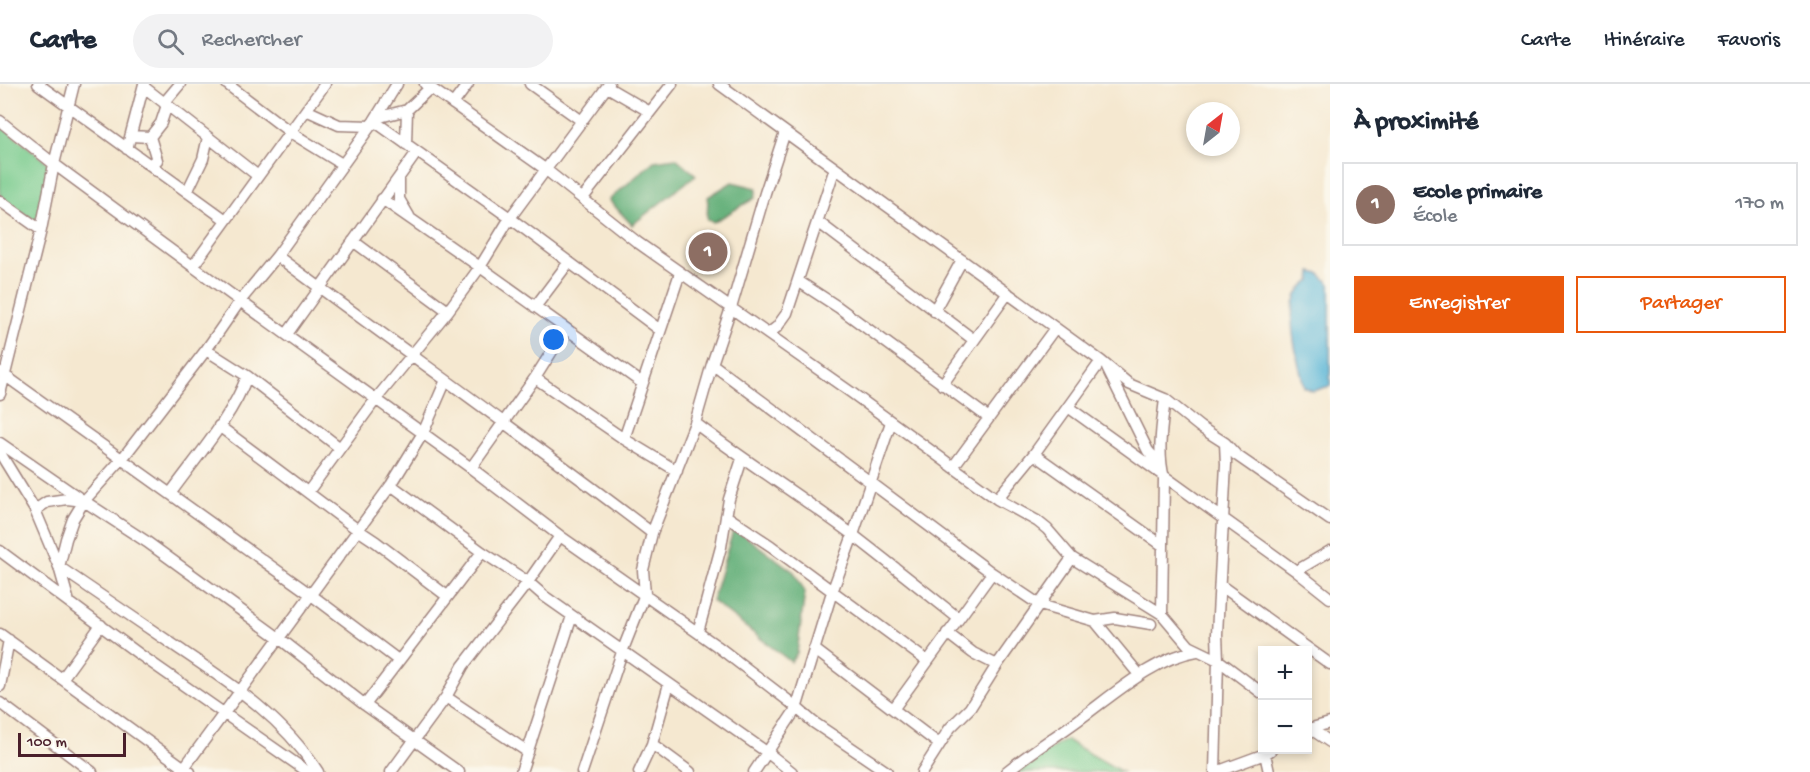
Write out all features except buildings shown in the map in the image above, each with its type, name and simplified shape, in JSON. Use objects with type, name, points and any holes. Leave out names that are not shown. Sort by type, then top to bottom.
[{"type":"street","points":[[38,84],[69,107],[129,142],[187,192],[226,220]]},
{"type":"street","points":[[0,394],[3,373],[41,230],[54,164],[74,84]]},
{"type":"street","points":[[129,142],[150,137],[161,123],[165,104],[180,84]]},
{"type":"street","points":[[227,84],[290,132],[342,164]]},
{"type":"street","points":[[59,567],[66,538],[84,501],[122,459],[206,350],[240,301],[277,256],[373,122],[397,84]]},
{"type":"street","points":[[453,104],[468,84]]},
{"type":"street","points":[[530,84],[582,122]]},
{"type":"street","points":[[583,198],[672,84]]},
{"type":"street","points":[[719,84],[1103,362],[1129,384],[1165,399],[1200,427],[1225,442],[1236,454],[1330,520]]},
{"type":"street","points":[[193,266],[324,85]]},
{"type":"street","points":[[129,142],[144,86],[258,176]]},
{"type":"street","points":[[306,110],[339,124],[373,122],[407,111],[428,86],[545,169],[637,242],[997,500],[1037,521],[1072,558],[1162,614],[1189,646],[1218,660],[1258,689]]},
{"type":"street","points":[[308,492],[376,399],[448,311],[480,267],[510,218],[608,86],[650,112]]},
{"type":"street","points":[[406,144],[407,111]]},
{"type":"street","points":[[0,121],[54,164],[471,468],[560,536],[698,632],[756,675],[813,722],[887,772]]},
{"type":"street","points":[[373,122],[510,218],[660,330]]},
{"type":"street","points":[[582,772],[622,652],[645,594],[643,570],[652,533],[694,423],[786,132]]},
{"type":"street","points":[[150,137],[157,160],[155,166]]},
{"type":"street","points":[[187,192],[203,159],[208,137]]},
{"type":"street","points":[[287,334],[417,152]]},
{"type":"street","points":[[768,334],[777,327],[787,313],[835,168]]},
{"type":"street","points":[[399,177],[399,199],[406,213],[413,220]]},
{"type":"street","points":[[382,199],[642,384]]},
{"type":"street","points":[[0,201],[41,230]]},
{"type":"street","points":[[818,222],[974,340]]},
{"type":"street","points":[[353,241],[448,311]]},
{"type":"street","points":[[345,252],[374,256]]},
{"type":"street","points":[[277,256],[652,533]]},
{"type":"street","points":[[934,311],[962,260]]},
{"type":"street","points":[[535,307],[569,262]]},
{"type":"street","points":[[624,439],[680,273]]},
{"type":"street","points":[[798,281],[838,307],[989,418]]},
{"type":"street","points":[[942,385],[1008,293]]},
{"type":"street","points":[[953,467],[1055,328]]},
{"type":"street","points":[[471,468],[502,422],[536,378],[566,329]]},
{"type":"street","points":[[206,350],[247,376],[340,448]]},
{"type":"street","points":[[997,500],[1103,362]]},
{"type":"street","points":[[1103,362],[1148,451],[1160,464]]},
{"type":"street","points":[[712,364],[992,573],[1040,605],[1095,621],[1115,618],[1151,624]]},
{"type":"street","points":[[3,373],[398,660]]},
{"type":"street","points":[[170,494],[219,426],[240,393],[247,376]]},
{"type":"street","points":[[536,378],[624,439],[677,471]]},
{"type":"street","points":[[4,637],[185,771],[310,594],[391,485],[423,433],[446,380]]},
{"type":"street","points":[[1162,614],[1164,477],[1160,464],[1160,443],[1165,399]]},
{"type":"street","points":[[1068,407],[1330,598]]},
{"type":"street","points":[[754,772],[796,709],[832,592],[891,422]]},
{"type":"street","points":[[694,423],[853,536],[958,618]]},
{"type":"street","points":[[219,426],[447,596]]},
{"type":"street","points":[[0,442],[147,542],[279,638],[415,742],[459,772]]},
{"type":"street","points":[[1225,442],[1226,464],[1217,634],[1215,772],[1263,754]]},
{"type":"street","points":[[0,453],[35,510],[59,567],[69,602]]},
{"type":"street","points":[[1034,453],[1162,545]]},
{"type":"street","points":[[1226,464],[1236,454]]},
{"type":"street","points":[[698,632],[721,547],[731,491],[742,459]]},
{"type":"street","points":[[391,485],[792,772]]},
{"type":"street","points":[[35,510],[47,502],[67,499],[84,501]]},
{"type":"street","points":[[726,516],[771,546],[927,661]]},
{"type":"street","points":[[392,772],[446,697],[463,666],[528,582],[560,536]]},
{"type":"street","points":[[0,551],[139,654],[308,772]]},
{"type":"street","points":[[1296,571],[1330,551]]},
{"type":"street","points":[[365,705],[482,552]]},
{"type":"street","points":[[921,772],[950,728],[970,708],[997,665],[1072,558]]},
{"type":"street","points":[[59,567],[241,691],[289,734],[318,772]]},
{"type":"street","points":[[894,708],[992,573]]},
{"type":"street","points":[[1220,585],[1330,664]]},
{"type":"street","points":[[520,772],[572,616]]},
{"type":"street","points":[[1095,621],[1137,672]]},
{"type":"street","points":[[62,679],[100,625]]},
{"type":"street","points":[[947,633],[973,653],[997,665]]},
{"type":"street","points":[[0,686],[4,637]]},
{"type":"street","points":[[814,649],[939,744]]},
{"type":"street","points":[[1006,772],[1142,675],[1182,653],[1197,651]]},
{"type":"street","points":[[639,772],[652,744],[669,684]]},
{"type":"street","points":[[446,697],[528,752]]},
{"type":"street","points":[[0,704],[92,772]]},
{"type":"street","points":[[1312,727],[1330,723]]},
{"type":"street","points":[[1312,731],[1330,742]]},
{"type":"street","points":[[652,744],[690,772]]},
{"type":"street","points":[[1268,754],[1269,772]]},
{"type":"green space","points":[[0,125],[51,165],[39,225],[0,197]]},
{"type":"green space","points":[[676,158],[696,175],[632,225],[609,200],[654,161]]},
{"type":"green space","points":[[732,182],[757,188],[755,198],[714,222],[707,220],[708,197]]},
{"type":"green space","points":[[734,528],[794,572],[805,592],[797,653],[791,662],[712,601]]},
{"type":"green space","points":[[1066,740],[1122,772],[1016,772]]},
{"type":"water","points":[[1312,272],[1320,274],[1330,284],[1330,386],[1313,391],[1304,387],[1292,330],[1295,301],[1301,289],[1311,280]]},
{"type":"place","name":"Ecole primaire","points":[[708,252]]}]
